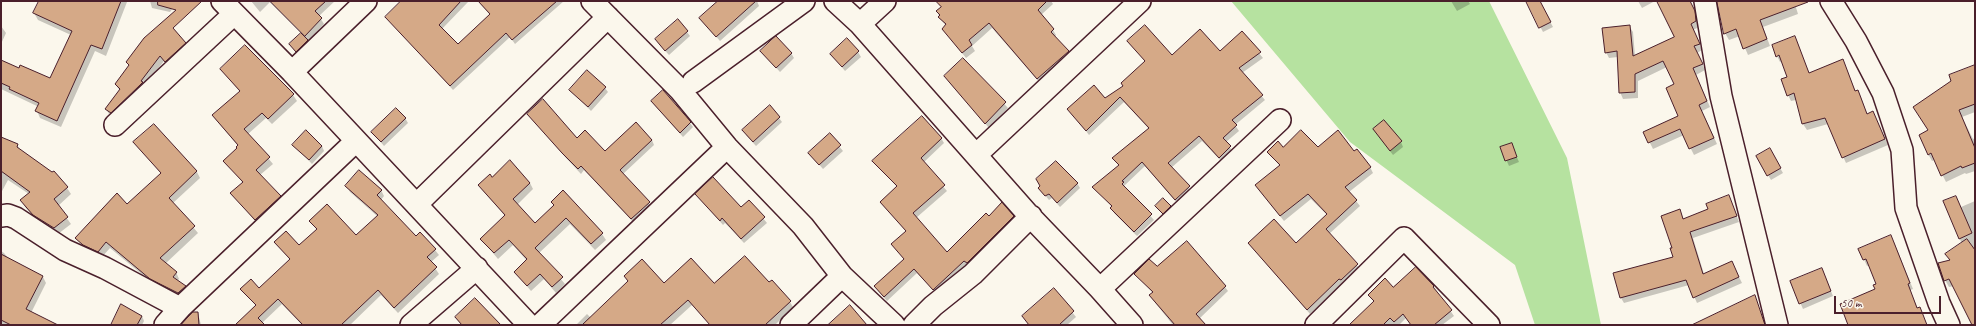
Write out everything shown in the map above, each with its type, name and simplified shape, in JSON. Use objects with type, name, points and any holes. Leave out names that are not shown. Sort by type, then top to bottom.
[{"type":"street","points":[[292,72],[366,1]]},
{"type":"street","points":[[592,1],[680,90],[727,147],[803,226],[842,276],[894,325]]},
{"type":"street","points":[[693,82],[804,1]]},
{"type":"street","points":[[835,1],[860,24],[1031,216],[1132,325]]},
{"type":"street","points":[[860,24],[885,1]]},
{"type":"street","points":[[976,155],[1140,1]]},
{"type":"street","points":[[1705,1],[1720,96],[1777,325]]},
{"type":"street","points":[[1831,1],[1856,41],[1883,93],[1902,150],[1906,208],[1939,303],[1949,325]]},
{"type":"street","points":[[115,125],[228,7],[417,204],[529,325]]},
{"type":"street","points":[[417,204],[608,18]]},
{"type":"street","points":[[1100,289],[1280,120]]},
{"type":"street","points":[[165,325],[180,308],[356,141]]},
{"type":"street","points":[[540,325],[727,147]]},
{"type":"street","points":[[1,216],[8,215],[16,218],[65,250],[105,268],[180,308]]},
{"type":"street","points":[[914,325],[934,306],[973,274],[1031,216]]},
{"type":"street","points":[[1316,325],[1404,238],[1489,325]]},
{"type":"street","points":[[411,325],[477,268]]},
{"type":"street","points":[[791,325],[842,276]]},
{"type":"green space","points":[[1231,1],[1489,1],[1567,158],[1601,325],[1535,325],[1515,265],[1350,142]]},
{"type":"building","points":[[39,1],[121,1],[102,49],[91,45],[57,121],[35,111],[39,103],[9,89],[10,87],[1,83],[1,60],[19,68],[20,65],[50,78],[72,31],[33,13]]},
{"type":"building","points":[[158,1],[202,1],[173,28],[186,43],[165,62],[160,56],[141,81],[143,82],[111,113],[105,109],[120,89],[115,84],[129,65],[126,62],[144,38],[176,10],[158,5]]},
{"type":"building","points":[[270,1],[326,1],[315,11],[322,18],[305,36]]},
{"type":"building","points":[[401,1],[461,1],[439,25],[458,44],[490,14],[478,1],[557,1],[512,40],[506,33],[450,86],[385,17]]},
{"type":"building","points":[[718,1],[756,1],[716,37],[699,18]]},
{"type":"building","points":[[936,1],[1047,1],[1038,10],[1054,29],[1051,32],[1069,51],[1037,79],[989,23],[969,40],[972,45],[962,53],[942,29],[946,24],[938,17],[940,15],[936,11],[941,7]]},
{"type":"building","points":[[1526,1],[1540,1],[1551,22],[1539,28]]},
{"type":"building","points":[[1657,1],[1690,1],[1695,11],[1696,21],[1691,24],[1700,44],[1694,46],[1703,64],[1693,68],[1707,101],[1699,105],[1714,138],[1689,149],[1680,129],[1648,143],[1643,132],[1678,116],[1666,88],[1674,84],[1663,61],[1635,74],[1635,92],[1619,93],[1617,51],[1605,53],[1602,28],[1630,25],[1633,56],[1674,37]]},
{"type":"building","points":[[1717,1],[1808,2],[1760,20],[1767,39],[1743,49],[1736,29],[1724,34]]},
{"type":"building","points":[[678,19],[688,31],[665,51],[655,39]]},
{"type":"building","points":[[1145,25],[1172,55],[1200,29],[1220,51],[1242,31],[1261,52],[1239,68],[1263,95],[1232,120],[1237,125],[1223,138],[1231,146],[1219,158],[1199,136],[1168,163],[1190,186],[1175,200],[1142,162],[1122,181],[1124,182],[1122,184],[1152,214],[1134,232],[1110,208],[1112,206],[1092,187],[1119,165],[1112,158],[1149,128],[1120,97],[1086,131],[1067,109],[1094,85],[1105,98],[1123,86],[1121,83],[1145,61],[1127,41]]},
{"type":"building","points":[[301,33],[308,40],[296,52],[289,44]]},
{"type":"building","points":[[776,36],[792,53],[776,68],[760,51]]},
{"type":"building","points":[[1795,36],[1809,73],[1843,59],[1855,91],[1858,90],[1867,114],[1873,111],[1885,139],[1842,158],[1825,118],[1802,124],[1794,93],[1787,96],[1781,79],[1787,77],[1779,55],[1776,57],[1772,45]]},
{"type":"building","points":[[847,38],[859,51],[842,67],[830,54]]},
{"type":"building","points":[[245,45],[294,94],[268,119],[262,113],[244,129],[270,157],[256,170],[281,196],[255,220],[230,193],[243,182],[223,161],[237,148],[236,147],[238,145],[212,115],[240,91],[220,69]]},
{"type":"building","points":[[963,58],[1006,102],[985,124],[944,76]]},
{"type":"building","points":[[1975,65],[1975,104],[1959,110],[1975,148],[1975,163],[1962,168],[1961,166],[1941,176],[1931,153],[1928,155],[1919,135],[1928,130],[1913,107],[1951,81],[1949,75]]},
{"type":"building","points":[[587,70],[606,87],[588,107],[569,90]]},
{"type":"building","points":[[663,90],[691,122],[680,133],[651,101]]},
{"type":"building","points":[[543,99],[577,138],[585,130],[605,151],[636,122],[652,140],[620,170],[650,202],[631,219],[581,166],[578,169],[562,153],[527,114]]},
{"type":"building","points":[[770,105],[780,117],[753,142],[742,130]]},
{"type":"building","points":[[396,108],[406,118],[381,142],[371,132]]},
{"type":"building","points":[[922,116],[942,138],[921,158],[945,185],[913,213],[947,252],[986,213],[989,216],[1002,202],[1014,216],[967,263],[964,261],[933,290],[914,269],[884,297],[874,286],[904,259],[891,244],[906,231],[880,202],[897,186],[872,161]]},
{"type":"building","points":[[1384,120],[1402,141],[1390,151],[1373,129]]},
{"type":"building","points":[[154,124],[197,171],[169,198],[195,226],[160,258],[177,272],[173,277],[186,286],[178,293],[150,279],[106,242],[98,252],[83,245],[75,238],[117,193],[127,204],[161,173],[133,142]]},
{"type":"building","points":[[306,130],[322,146],[309,160],[292,145]]},
{"type":"building","points":[[1301,130],[1318,147],[1338,130],[1354,151],[1357,149],[1371,167],[1345,187],[1357,200],[1326,229],[1358,264],[1341,280],[1339,279],[1307,310],[1248,243],[1274,219],[1296,243],[1327,214],[1308,194],[1280,216],[1255,185],[1280,165],[1267,152],[1278,141],[1283,147]]},
{"type":"building","points":[[830,133],[841,145],[819,165],[808,153]]},
{"type":"building","points":[[1,137],[18,144],[17,147],[52,172],[54,171],[68,187],[54,199],[68,217],[54,228],[33,215],[20,200],[30,192],[1,171]]},
{"type":"building","points":[[1512,143],[1517,157],[1505,161],[1500,147]]},
{"type":"building","points":[[1770,148],[1781,168],[1767,176],[1756,156]]},
{"type":"building","points":[[510,160],[530,183],[513,199],[535,223],[554,205],[551,202],[563,190],[603,233],[591,244],[566,218],[535,248],[563,277],[552,287],[540,274],[527,286],[514,272],[527,259],[509,240],[494,253],[480,239],[505,215],[478,185],[490,174],[492,177]]},
{"type":"building","points":[[1056,161],[1078,183],[1057,203],[1049,194],[1045,196],[1038,188],[1040,186],[1036,179]]},
{"type":"building","points":[[359,170],[382,190],[377,195],[416,236],[420,232],[436,249],[427,257],[437,267],[394,308],[378,290],[341,325],[303,325],[278,299],[258,318],[265,325],[235,325],[256,305],[240,289],[251,279],[259,288],[290,259],[274,242],[286,231],[299,245],[317,229],[309,221],[327,204],[356,235],[378,215],[345,186]]},
{"type":"building","points":[[713,177],[741,207],[749,200],[765,217],[741,239],[722,218],[720,221],[695,194]]},
{"type":"building","points":[[1729,195],[1737,216],[1690,232],[1703,274],[1732,261],[1739,277],[1693,298],[1686,280],[1620,298],[1613,273],[1673,257],[1670,248],[1672,248],[1661,216],[1680,209],[1683,219],[1708,209],[1706,204]]},
{"type":"building","points":[[1956,196],[1972,233],[1959,239],[1943,201]]},
{"type":"building","points":[[1163,198],[1171,206],[1163,214],[1155,206]]},
{"type":"building","points":[[1891,235],[1910,283],[1908,284],[1917,308],[1920,307],[1927,325],[1848,325],[1840,304],[1875,289],[1873,285],[1876,284],[1866,259],[1863,260],[1858,249]]},
{"type":"building","points":[[1967,239],[1975,250],[1975,325],[1972,325],[1949,279],[1944,281],[1938,263],[1950,260],[1945,254]]},
{"type":"building","points":[[1187,241],[1226,286],[1196,314],[1206,325],[1175,325],[1149,295],[1153,292],[1134,274],[1149,259],[1157,266]]},
{"type":"building","points":[[1,254],[43,276],[26,309],[58,325],[11,325],[1,320]]},
{"type":"building","points":[[745,256],[769,282],[772,280],[791,301],[765,325],[710,325],[688,300],[660,325],[582,325],[628,281],[624,276],[642,259],[664,283],[691,258],[714,283]]},
{"type":"building","points":[[1416,267],[1434,286],[1433,287],[1452,310],[1434,325],[1411,325],[1403,314],[1394,322],[1390,318],[1383,325],[1349,325],[1374,301],[1368,295],[1385,278],[1393,287]]},
{"type":"building","points":[[1822,268],[1831,291],[1799,304],[1790,281]]},
{"type":"building","points":[[1054,288],[1074,311],[1059,325],[1029,325],[1022,316]]},
{"type":"building","points":[[1755,295],[1765,325],[1692,325]]},
{"type":"building","points":[[475,298],[501,325],[462,325],[455,317]]},
{"type":"building","points":[[121,304],[142,316],[137,325],[111,325]]},
{"type":"building","points":[[850,305],[867,325],[828,325]]},
{"type":"building","points":[[193,312],[198,312],[199,325],[181,325]]}]
